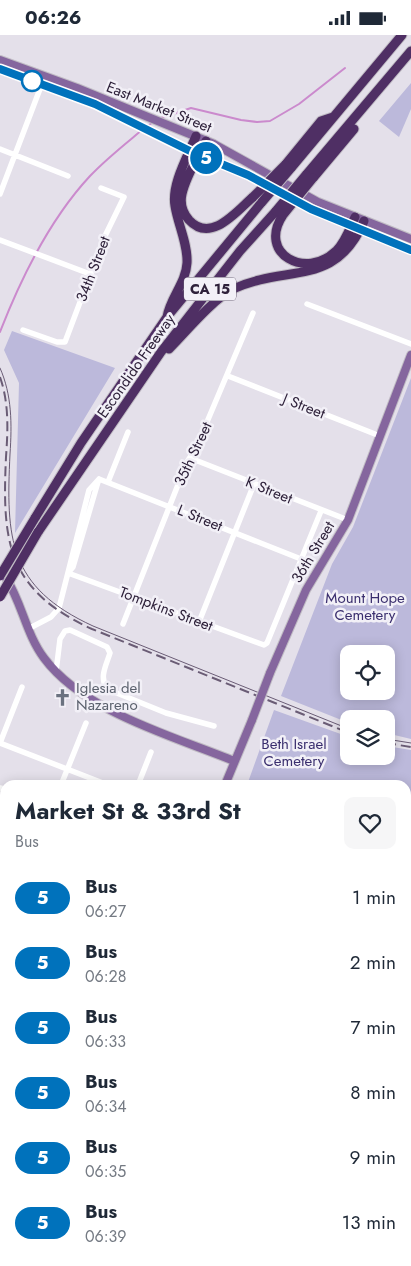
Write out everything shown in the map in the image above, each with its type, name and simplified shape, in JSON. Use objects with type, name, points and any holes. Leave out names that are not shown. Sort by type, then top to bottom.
[{"type":"highway","points":[[206,141],[182,194],[183,212],[191,222],[209,228],[222,225],[288,167],[321,121],[334,117],[402,35]]},
{"type":"highway","name":"Escondido Freeway","points":[[0,597],[38,532],[148,371],[229,266],[310,177],[411,51]]},
{"type":"highway","points":[[167,317],[169,305],[184,279],[187,265],[187,253],[174,200],[176,187],[196,136]]},
{"type":"highway","name":"Escondido Freeway","points":[[0,576],[81,443],[167,317],[262,202],[288,167]]},
{"type":"highway","points":[[279,213],[275,231],[278,247],[283,255],[300,264],[318,262],[335,252],[357,223]]},
{"type":"highway","points":[[148,371],[210,308],[231,290],[250,283],[327,266],[338,259],[348,248],[357,223]]},
{"type":"main road","name":"East Market Street","points":[[0,60],[95,104],[151,133],[248,175],[311,209],[411,239]]},
{"type":"main road","name":"East Market Street","points":[[0,69],[44,80],[196,136],[411,251]]},
{"type":"main road","name":"36th Street","points":[[227,780],[306,590],[348,520],[411,355]]},
{"type":"main road","points":[[0,571],[16,597],[28,629],[43,657],[67,682],[121,715],[234,761]]},
{"type":"street","points":[[0,194],[44,80]]},
{"type":"street","points":[[0,149],[68,176]]},
{"type":"street","name":"34th Street","points":[[23,330],[57,342],[65,342],[108,228],[124,197],[101,188]]},
{"type":"street","points":[[0,240],[90,274]]},
{"type":"street","points":[[307,304],[411,344]]},
{"type":"street","name":"35th Street","points":[[124,624],[170,506],[228,376],[253,313]]},
{"type":"street","name":"J Street","points":[[228,376],[380,436]]},
{"type":"street","points":[[108,482],[128,432]]},
{"type":"street","name":"K Street","points":[[190,458],[348,520]]},
{"type":"street","name":"L Street","points":[[68,573],[68,566],[89,490],[99,479],[302,559]]},
{"type":"street","points":[[199,622],[254,484]]},
{"type":"street","name":"36th Street","points":[[264,645],[267,643],[321,511]]},
{"type":"street","points":[[28,629],[51,617],[57,611],[68,573]]},
{"type":"street","name":"Tompkins Street","points":[[68,573],[264,645]]},
{"type":"street","points":[[56,672],[60,639],[65,631],[70,630],[107,647],[110,653],[102,677],[102,682],[107,689],[166,713],[214,726]]},
{"type":"street","points":[[22,687],[0,743],[95,780]]},
{"type":"street","points":[[64,780],[86,723]]},
{"type":"street","points":[[140,780],[151,752]]},
{"type":"green space","points":[[411,83],[411,109],[399,137],[379,121]]},
{"type":"green space","points":[[12,331],[115,368],[15,533],[19,383],[4,350]]},
{"type":"green space","name":"Mount Hope Cemetery","points":[[411,378],[411,739],[395,735],[395,710],[340,710],[340,719],[281,696],[332,564],[353,527]]},
{"type":"green space","name":"Beth Israel Cemetery","points":[[274,710],[340,734],[340,765],[395,765],[395,747],[411,750],[411,780],[249,780]]},
{"type":"waterway","points":[[158,119],[191,108],[241,120],[270,121],[299,104],[345,68]]},
{"type":"waterway","points":[[145,127],[154,122]]},
{"type":"waterway","points":[[0,332],[27,270],[62,211],[90,176],[142,130]]},
{"type":"tram line","points":[[0,368],[7,389],[10,410],[9,511],[12,535],[18,557],[28,577],[44,594],[65,611],[93,626],[340,725]]},
{"type":"tram line","points":[[395,740],[411,743]]},
{"type":"railway","points":[[0,377],[7,416],[5,487],[9,538],[16,560],[26,580],[42,598],[64,614],[92,629],[340,729]]},
{"type":"railway","points":[[395,744],[411,747]]},
{"type":"bus line","name":"5","points":[[0,69],[109,110],[151,133],[248,175],[298,203],[411,250]]},
{"type":"place","name":"Iglesia del Nazareno","points":[[62,697]]}]
